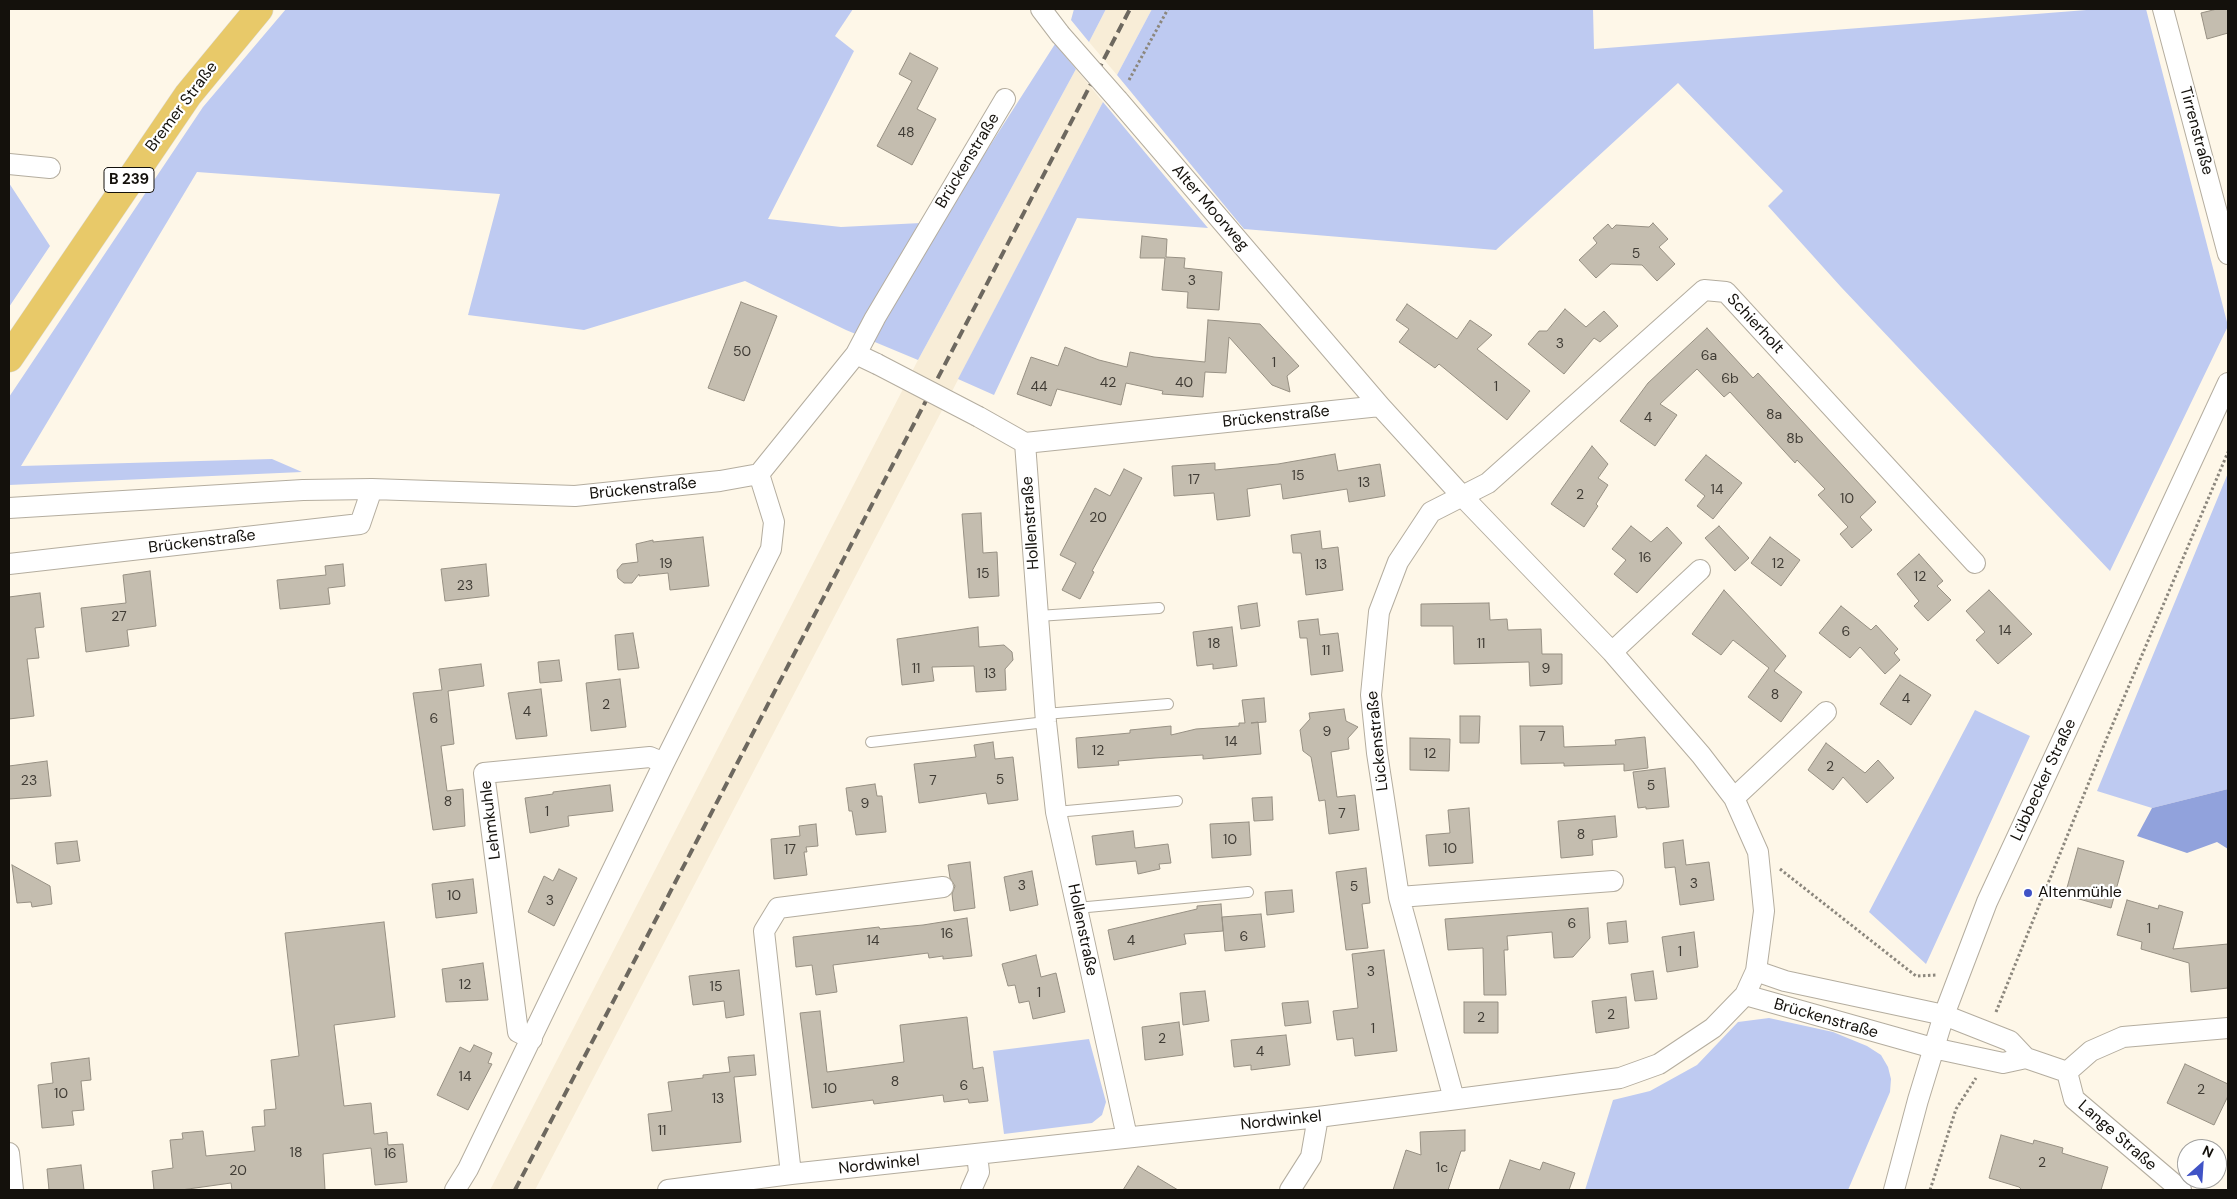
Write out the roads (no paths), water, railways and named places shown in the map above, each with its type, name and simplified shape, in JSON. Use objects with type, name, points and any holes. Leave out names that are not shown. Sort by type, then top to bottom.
[{"type":"main road","name":"Bremer Straße","points":[[9,358],[188,94],[259,9]]},
{"type":"street","name":"Alter Moorweg","points":[[1041,9],[1060,34],[1380,406]]},
{"type":"street","name":"Tirrenstraße","points":[[2163,9],[2228,254]]},
{"type":"street","name":"Brückenstraße","points":[[9,508],[303,490],[372,490],[575,496],[720,481],[759,474],[856,354],[874,318],[1005,99]]},
{"type":"street","points":[[9,164],[50,168]]},
{"type":"street","name":"Schierholt","points":[[1463,497],[1488,483],[1704,290],[1726,292],[1975,563]]},
{"type":"street","points":[[856,354],[979,417],[1025,443]]},
{"type":"street","name":"Lübbecker Straße","points":[[1894,1190],[1933,1048],[1987,902],[2228,382]]},
{"type":"street","name":"Brückenstraße","points":[[1025,443],[1380,406]]},
{"type":"street","points":[[1380,406],[1463,497],[1612,652],[1701,755],[1734,798],[1758,852],[1764,911],[1756,971],[1745,995]]},
{"type":"street","name":"Hollenstraße","points":[[1025,443],[1046,718],[1056,812],[1127,1137]]},
{"type":"street","points":[[455,1190],[468,1169],[664,763],[771,549],[774,522],[759,474]]},
{"type":"street","name":"Brückenstraße","points":[[9,564],[360,524],[372,490]]},
{"type":"street","name":"Lückenstraße","points":[[1454,1099],[1399,897],[1377,753],[1371,695],[1379,612],[1398,562],[1431,512],[1463,497]]},
{"type":"street","points":[[1612,652],[1700,570]]},
{"type":"street","points":[[1734,798],[1826,712]]},
{"type":"street","name":"Lehmkuhle","points":[[532,1039],[518,1032],[484,773],[650,756],[664,763]]},
{"type":"street","points":[[1399,897],[1613,882]]},
{"type":"street","points":[[791,1174],[764,931],[778,908],[943,887]]},
{"type":"street","name":"Brückenstraße","points":[[1756,971],[1786,981],[1944,1015],[2010,1041],[2026,1058]]},
{"type":"street","name":"Brückenstraße","points":[[1745,995],[1933,1048],[2003,1063],[2026,1058]]},
{"type":"street","name":"Nordwinkel","points":[[668,1190],[791,1174],[1318,1117],[1620,1078],[1659,1064],[1713,1028],[1745,995]]},
{"type":"street","points":[[2026,1058],[2067,1072],[2091,1051],[2124,1037],[2228,1028]]},
{"type":"street","name":"Lange Straße","points":[[2067,1072],[2074,1099],[2181,1190]]},
{"type":"street","points":[[1290,1190],[1311,1156],[1318,1117]]},
{"type":"street","points":[[9,1153],[13,1190]]},
{"type":"street","points":[[971,1190],[979,1172],[977,1154]]},
{"type":"lane","points":[[1038,616],[1159,608]]},
{"type":"lane","points":[[871,742],[1046,718],[1168,704]]},
{"type":"lane","points":[[1056,812],[1177,801]]},
{"type":"lane","points":[[1077,908],[1248,892]]},
{"type":"railway","points":[[515,1190],[1130,9]]},
{"type":"place","name":"Altenmühle","points":[[2028,893]]}]
